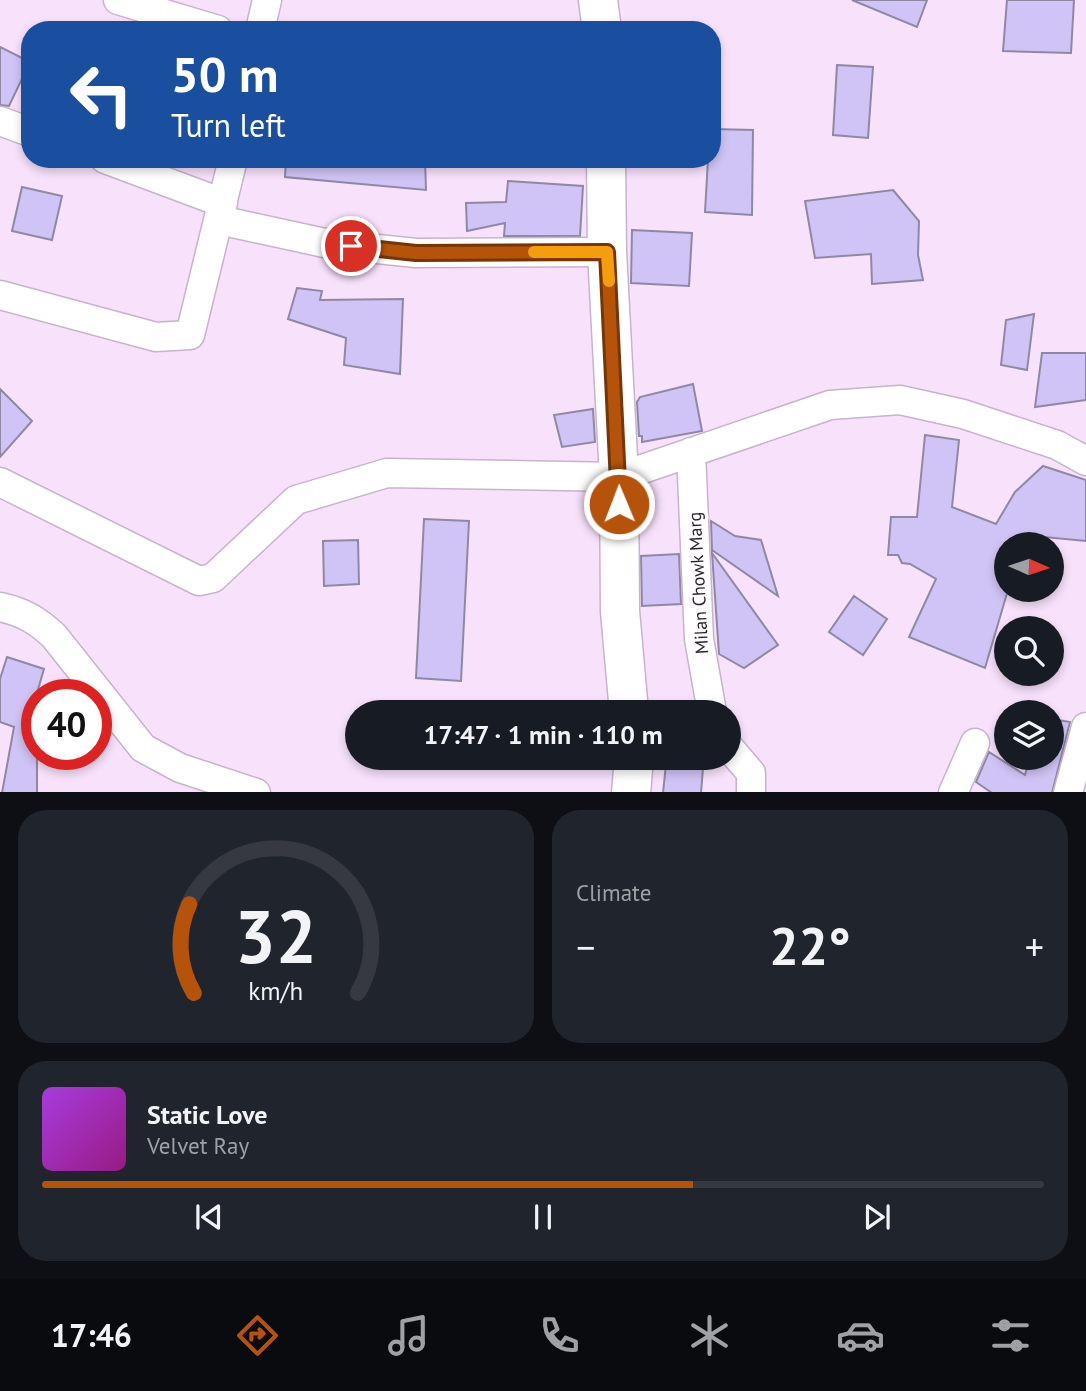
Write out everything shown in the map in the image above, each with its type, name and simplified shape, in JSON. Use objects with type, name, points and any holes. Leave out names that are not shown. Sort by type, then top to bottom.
[{"type":"street","points":[[118,0],[188,21]]},
{"type":"street","points":[[262,21],[267,0]]},
{"type":"street","points":[[598,0],[601,21]]},
{"type":"street","points":[[0,121],[21,129]]},
{"type":"street","points":[[124,168],[221,211],[329,244],[416,253],[607,252]]},
{"type":"street","points":[[0,295],[156,337],[190,335],[231,168]]},
{"type":"street","points":[[606,168],[607,252],[619,477],[620,611],[628,700]]},
{"type":"street","points":[[0,482],[200,582],[213,578],[296,500],[387,473],[619,477],[830,405],[900,400],[963,414],[1057,445],[1086,461]]},
{"type":"street","name":"Milan Chowk Marg","points":[[691,452],[699,639],[710,700]]},
{"type":"street","points":[[0,607],[38,621],[54,636],[143,748],[180,768],[253,792]]},
{"type":"street","points":[[1068,792],[1086,727]]},
{"type":"street","points":[[953,792],[975,743]]},
{"type":"street","points":[[741,761],[751,773],[751,792]]},
{"type":"street","points":[[631,792],[633,770]]},
{"type":"building","points":[[852,0],[927,0],[917,27]]},
{"type":"building","points":[[1007,0],[1074,0],[1071,53],[1003,51]]},
{"type":"building","points":[[0,47],[21,58],[21,81],[9,106],[0,105]]},
{"type":"building","points":[[837,65],[873,67],[868,138],[833,135]]},
{"type":"building","points":[[721,129],[753,130],[752,215],[705,212],[707,168],[721,168]]},
{"type":"building","points":[[286,168],[425,168],[426,190],[285,177]]},
{"type":"building","points":[[508,181],[583,186],[580,236],[504,236],[505,223],[467,231],[466,203],[506,202]]},
{"type":"building","points":[[22,187],[62,196],[52,240],[12,231]]},
{"type":"building","points":[[893,190],[919,221],[918,255],[923,280],[872,284],[871,254],[815,258],[805,201]]},
{"type":"building","points":[[632,230],[692,233],[689,286],[631,283]]},
{"type":"building","points":[[297,288],[322,291],[320,300],[403,299],[400,374],[344,365],[346,338],[288,319]]},
{"type":"building","points":[[1034,314],[1027,370],[1001,365],[1006,320]]},
{"type":"building","points":[[1042,353],[1086,353],[1086,400],[1035,407]]},
{"type":"building","points":[[693,384],[702,431],[642,442],[642,436],[639,436],[637,402],[640,397]]},
{"type":"building","points":[[0,389],[32,421],[0,457]]},
{"type":"building","points":[[593,409],[595,442],[562,447],[554,415]]},
{"type":"building","points":[[925,435],[959,440],[952,507],[996,524],[1015,492],[1043,466],[1086,480],[1086,541],[1064,539],[1064,532],[994,532],[994,602],[1004,602],[1000,616],[994,616],[994,637],[985,668],[909,637],[936,579],[910,564],[902,563],[898,555],[888,555],[891,517],[917,517]]},
{"type":"building","points":[[424,519],[469,521],[461,681],[416,678]]},
{"type":"building","points":[[711,521],[735,536],[761,540],[778,596],[712,550]]},
{"type":"building","points":[[358,540],[359,584],[324,586],[323,541]]},
{"type":"building","points":[[712,553],[778,645],[744,668],[719,654]]},
{"type":"building","points":[[679,554],[681,604],[642,606],[641,556]]},
{"type":"building","points":[[854,596],[887,619],[863,655],[829,632]]},
{"type":"building","points":[[7,657],[44,669],[41,679],[21,679],[21,770],[37,770],[37,792],[2,792],[14,727],[0,722],[0,679]]},
{"type":"building","points":[[1064,721],[1070,722],[1064,746]]},
{"type":"building","points":[[989,752],[994,755],[994,770],[1017,770],[1025,775],[1026,770],[1058,770],[1052,792],[991,792],[976,782]]},
{"type":"building","points":[[665,770],[703,770],[701,792],[663,792]]},
{"type":"slow traffic","points":[[534,252],[607,252],[609,281]]},
{"type":"route","points":[[351,246],[416,253],[607,252],[619,504]]}]
